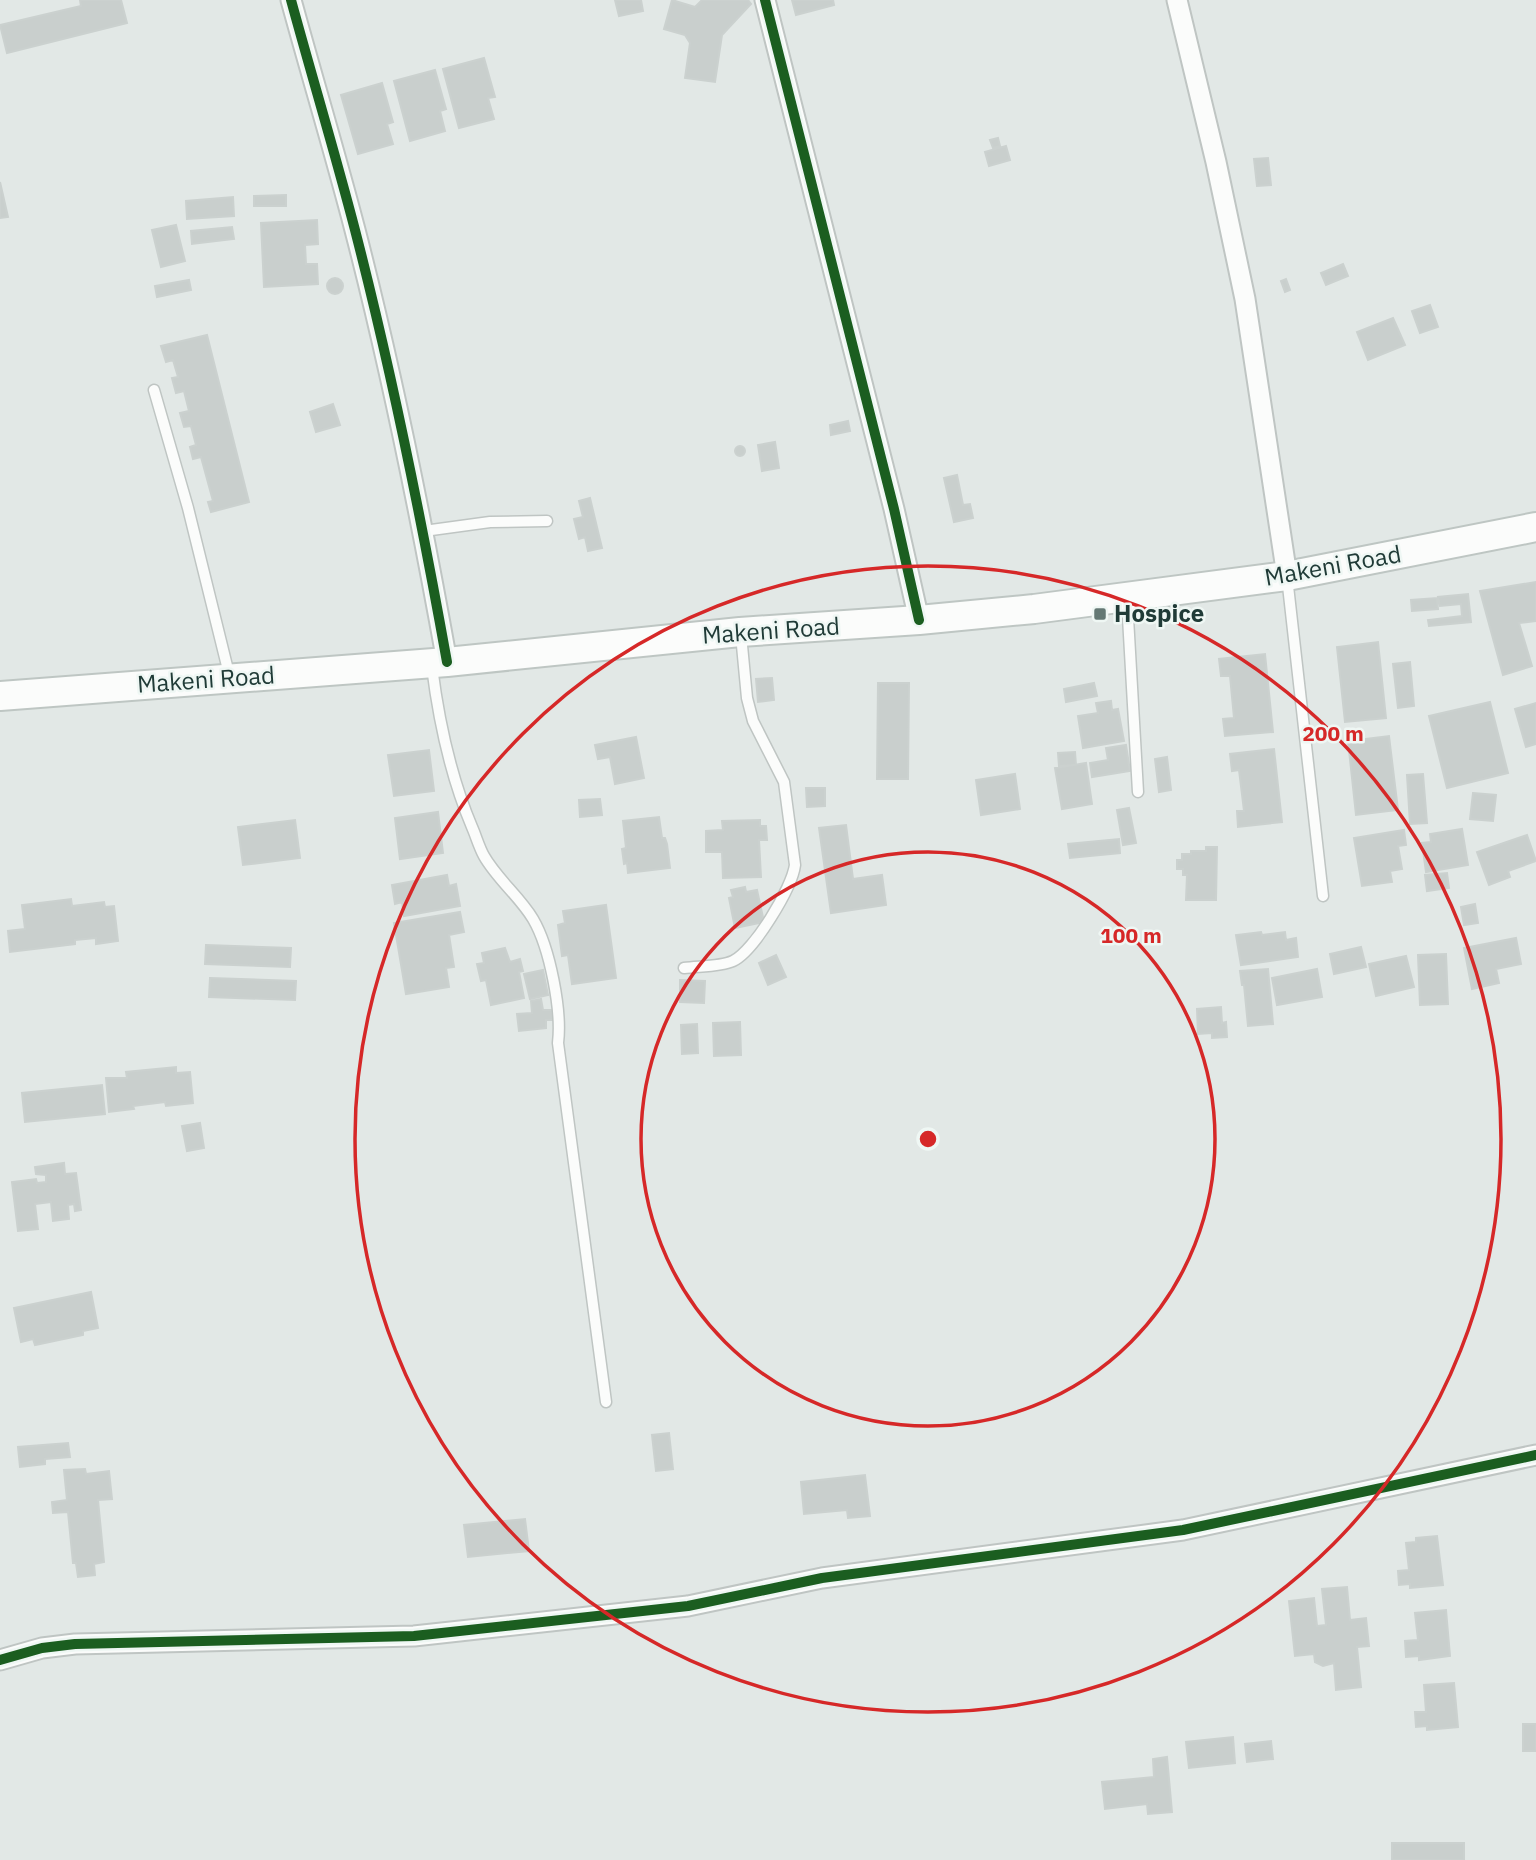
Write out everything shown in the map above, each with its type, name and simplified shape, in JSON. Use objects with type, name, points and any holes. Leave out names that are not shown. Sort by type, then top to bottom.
[{"type":"main road","name":"Makeni Road","points":[[0,696],[439,662],[740,632],[919,620],[1127,598],[1287,576],[1536,527]]},
{"type":"street","points":[[290,0],[355,230],[424,531],[439,662]]},
{"type":"street","points":[[765,0],[884,469],[919,620]]},
{"type":"street","points":[[1177,0],[1216,162],[1245,299],[1287,576]]},
{"type":"street","points":[[0,1660],[42,1648],[75,1644],[414,1636],[688,1606],[822,1578],[1183,1530],[1536,1455]]},
{"type":"lane","points":[[154,390],[188,508],[230,678]]},
{"type":"lane","points":[[424,531],[490,522],[548,521]]},
{"type":"lane","points":[[1287,576],[1323,896]]},
{"type":"lane","points":[[1127,598],[1139,792]]},
{"type":"lane","points":[[684,968],[732,962],[742,954],[765,927],[794,877],[795,865],[784,782],[753,721],[747,698],[740,632]]},
{"type":"lane","points":[[439,662],[438,717],[463,805],[484,857],[533,919],[554,983],[560,1026],[558,1044],[606,1402]]},
{"type":"building","points":[[80,0],[121,0],[127,23],[7,53],[0,25],[81,6]]},
{"type":"building","points":[[615,0],[641,0],[643,11],[619,16]]},
{"type":"building","points":[[672,0],[695,7],[702,0],[748,0],[751,4],[722,35],[715,82],[685,78],[690,43],[685,35],[664,29]]},
{"type":"building","points":[[792,0],[833,0],[834,5],[796,15]]},
{"type":"building","points":[[484,58],[495,97],[488,98],[494,119],[459,128],[443,69]]},
{"type":"building","points":[[435,70],[446,109],[440,111],[445,131],[410,141],[394,81]]},
{"type":"building","points":[[382,83],[393,122],[387,124],[393,144],[358,154],[341,95]]},
{"type":"building","points":[[998,138],[1000,146],[993,148],[990,140]]},
{"type":"building","points":[[1006,146],[1010,160],[989,166],[985,152]]},
{"type":"building","points":[[1268,158],[1271,185],[1257,186],[1254,159]]},
{"type":"building","points":[[0,182],[8,217],[0,218]]},
{"type":"building","points":[[286,195],[286,206],[254,206],[254,196]]},
{"type":"building","points":[[233,197],[234,216],[187,219],[186,201]]},
{"type":"building","points":[[317,220],[318,244],[305,245],[306,264],[317,264],[318,284],[264,287],[261,223]]},
{"type":"building","points":[[176,225],[185,261],[161,267],[152,230]]},
{"type":"building","points":[[232,227],[234,239],[192,244],[191,231]]},
{"type":"building","points":[[1343,264],[1348,276],[1326,285],[1321,273]]},
{"type":"building","points":[[332,278],[338,278],[343,286],[341,292],[332,294],[327,289],[327,283]]},
{"type":"building","points":[[1286,279],[1290,290],[1285,292],[1281,281]]},
{"type":"building","points":[[189,280],[191,290],[157,297],[155,286]]},
{"type":"building","points":[[1430,305],[1438,327],[1420,333],[1412,311]]},
{"type":"building","points":[[1393,318],[1405,345],[1368,360],[1357,332]]},
{"type":"building","points":[[207,335],[249,502],[211,512],[208,502],[213,501],[201,457],[193,459],[190,447],[196,445],[191,426],[184,427],[180,413],[189,411],[184,391],[176,393],[172,378],[178,377],[173,360],[166,362],[161,346]]},
{"type":"building","points":[[333,404],[340,425],[316,432],[310,412]]},
{"type":"building","points":[[848,421],[850,431],[831,435],[830,425]]},
{"type":"building","points":[[775,442],[779,468],[762,471],[758,445]]},
{"type":"building","points":[[740,446],[745,451],[740,456],[735,451]]},
{"type":"building","points":[[957,475],[963,505],[970,504],[973,518],[954,522],[944,478]]},
{"type":"building","points":[[590,498],[602,548],[588,551],[585,537],[579,539],[574,519],[583,517],[579,501]]},
{"type":"building","points":[[1536,582],[1536,621],[1519,623],[1532,666],[1503,675],[1480,591]]},
{"type":"building","points":[[1468,594],[1471,622],[1429,626],[1428,620],[1462,616],[1461,604],[1440,606],[1438,597]]},
{"type":"building","points":[[1437,598],[1438,609],[1412,611],[1411,600]]},
{"type":"building","points":[[1378,642],[1386,718],[1345,722],[1337,647]]},
{"type":"building","points":[[1265,654],[1273,732],[1225,736],[1223,719],[1234,718],[1230,676],[1221,676],[1219,659]]},
{"type":"building","points":[[1410,662],[1414,706],[1398,708],[1393,664]]},
{"type":"building","points":[[772,678],[774,700],[758,702],[756,679]]},
{"type":"building","points":[[878,683],[909,683],[908,779],[877,779]]},
{"type":"building","points":[[1094,683],[1097,696],[1066,702],[1064,689]]},
{"type":"building","points":[[1111,701],[1112,710],[1118,709],[1124,741],[1083,748],[1078,716],[1098,713],[1096,703]]},
{"type":"building","points":[[1490,702],[1508,773],[1447,788],[1429,716]]},
{"type":"building","points":[[1536,703],[1536,744],[1526,747],[1515,709]]},
{"type":"building","points":[[1389,736],[1398,810],[1356,815],[1348,741]]},
{"type":"building","points":[[636,737],[644,778],[615,784],[610,757],[598,759],[595,745]]},
{"type":"building","points":[[1126,745],[1130,771],[1092,777],[1090,763],[1108,760],[1106,748]]},
{"type":"building","points":[[1274,749],[1282,822],[1238,827],[1237,811],[1244,811],[1239,770],[1232,771],[1230,754]]},
{"type":"building","points":[[429,750],[434,791],[394,796],[388,755]]},
{"type":"building","points":[[1075,752],[1076,765],[1059,766],[1058,753]]},
{"type":"building","points":[[1167,757],[1171,790],[1159,792],[1155,759]]},
{"type":"building","points":[[1086,763],[1092,804],[1062,809],[1055,768]]},
{"type":"building","points":[[1015,774],[1020,809],[981,815],[976,780]]},
{"type":"building","points":[[1423,774],[1427,823],[1410,824],[1407,775]]},
{"type":"building","points":[[806,788],[825,788],[825,806],[807,807]]},
{"type":"building","points":[[1473,793],[1496,795],[1493,821],[1470,819]]},
{"type":"building","points":[[600,799],[602,815],[580,817],[579,800]]},
{"type":"building","points":[[1129,808],[1136,843],[1123,845],[1117,810]]},
{"type":"building","points":[[438,812],[443,853],[400,859],[395,818]]},
{"type":"building","points":[[659,817],[662,838],[665,838],[667,844],[670,868],[628,873],[622,849],[626,848],[623,821]]},
{"type":"building","points":[[295,820],[300,858],[243,865],[238,827]]},
{"type":"building","points":[[760,820],[760,826],[766,826],[767,840],[759,840],[761,877],[723,878],[722,852],[706,852],[706,831],[723,830],[722,821]]},
{"type":"building","points":[[846,825],[853,879],[882,875],[886,905],[831,913],[819,828]]},
{"type":"building","points":[[1462,829],[1468,865],[1426,872],[1422,843],[1431,842],[1430,834]]},
{"type":"building","points":[[1404,830],[1406,845],[1398,846],[1402,869],[1390,871],[1392,882],[1362,886],[1354,838]]},
{"type":"building","points":[[1527,835],[1536,861],[1508,871],[1510,877],[1489,885],[1477,852]]},
{"type":"building","points":[[1119,839],[1120,853],[1070,858],[1068,844]]},
{"type":"building","points":[[1206,847],[1217,847],[1216,900],[1186,900],[1187,875],[1183,875],[1183,869],[1177,869],[1177,860],[1182,860],[1182,854],[1191,854],[1191,851],[1206,851]]},
{"type":"building","points":[[1447,873],[1449,888],[1427,891],[1425,875]]},
{"type":"building","points":[[447,875],[449,886],[456,884],[460,906],[404,916],[402,902],[395,904],[392,885]]},
{"type":"building","points":[[745,887],[746,892],[757,890],[764,922],[735,928],[729,898],[733,897],[731,890]]},
{"type":"building","points":[[71,899],[72,906],[104,902],[105,907],[114,906],[118,941],[96,944],[96,938],[75,940],[75,944],[10,952],[8,931],[25,929],[22,905]]},
{"type":"building","points":[[1475,904],[1478,923],[1464,925],[1461,907]]},
{"type":"building","points":[[606,905],[616,978],[572,984],[568,955],[562,956],[558,925],[565,923],[563,911]]},
{"type":"building","points":[[460,912],[464,932],[449,935],[454,967],[446,968],[449,987],[406,994],[394,923]]},
{"type":"building","points":[[1261,932],[1262,935],[1285,932],[1286,940],[1296,938],[1298,957],[1241,965],[1236,935]]},
{"type":"building","points":[[1516,938],[1521,964],[1496,969],[1499,983],[1472,989],[1464,948]]},
{"type":"building","points":[[206,945],[291,948],[290,967],[205,964]]},
{"type":"building","points":[[1361,947],[1366,967],[1334,974],[1330,954]]},
{"type":"building","points":[[505,948],[510,962],[520,959],[523,971],[519,972],[524,998],[491,1005],[486,980],[481,981],[477,964],[484,963],[482,953]]},
{"type":"building","points":[[1446,954],[1448,1004],[1420,1005],[1418,955]]},
{"type":"building","points":[[776,955],[786,977],[768,985],[759,963]]},
{"type":"building","points":[[1406,956],[1414,987],[1376,996],[1369,964]]},
{"type":"building","points":[[1268,969],[1273,1024],[1248,1026],[1240,971]]},
{"type":"building","points":[[1317,969],[1322,997],[1277,1005],[1272,978]]},
{"type":"building","points":[[543,970],[548,995],[530,999],[524,974]]},
{"type":"building","points":[[210,978],[296,981],[295,1000],[209,997]]},
{"type":"building","points":[[680,980],[705,981],[704,1003],[680,1002]]},
{"type":"building","points":[[541,999],[543,1010],[552,1010],[553,1020],[546,1020],[546,1028],[519,1031],[517,1014],[532,1013],[531,1001]]},
{"type":"building","points":[[1221,1007],[1222,1023],[1226,1022],[1227,1037],[1212,1038],[1212,1033],[1198,1034],[1197,1009]]},
{"type":"building","points":[[740,1022],[741,1055],[714,1056],[713,1023]]},
{"type":"building","points":[[697,1024],[698,1053],[682,1054],[681,1025]]},
{"type":"building","points":[[176,1067],[176,1073],[190,1072],[193,1103],[166,1106],[165,1102],[109,1112],[106,1078],[127,1078],[126,1072]]},
{"type":"building","points":[[102,1085],[105,1114],[25,1122],[22,1093]]},
{"type":"building","points":[[200,1123],[204,1148],[187,1151],[182,1126]]},
{"type":"building","points":[[64,1163],[65,1174],[76,1173],[81,1210],[75,1211],[74,1204],[68,1205],[69,1219],[53,1221],[51,1202],[35,1204],[38,1229],[18,1231],[12,1182],[36,1179],[37,1183],[46,1182],[46,1175],[36,1174],[35,1167]]},
{"type":"building","points":[[91,1292],[98,1328],[83,1331],[83,1335],[35,1345],[33,1339],[21,1342],[14,1308]]},
{"type":"building","points":[[669,1433],[673,1469],[656,1471],[652,1435]]},
{"type":"building","points":[[68,1443],[70,1457],[45,1459],[45,1464],[20,1467],[18,1447]]},
{"type":"building","points":[[85,1469],[86,1474],[109,1471],[112,1499],[98,1500],[104,1562],[94,1564],[95,1575],[78,1577],[76,1563],[73,1563],[68,1512],[53,1513],[52,1502],[67,1500],[64,1470]]},
{"type":"building","points":[[865,1475],[870,1516],[848,1518],[847,1510],[804,1514],[801,1482]]},
{"type":"building","points":[[525,1519],[529,1551],[468,1557],[464,1525]]},
{"type":"building","points":[[1437,1536],[1443,1585],[1410,1588],[1410,1584],[1399,1585],[1398,1571],[1409,1570],[1406,1543],[1416,1542],[1416,1538]]},
{"type":"building","points":[[1347,1587],[1350,1620],[1366,1618],[1369,1646],[1357,1647],[1361,1687],[1336,1690],[1334,1663],[1323,1666],[1315,1662],[1314,1654],[1295,1656],[1289,1601],[1314,1598],[1317,1626],[1326,1625],[1322,1589]]},
{"type":"building","points":[[1446,1610],[1450,1656],[1419,1660],[1419,1656],[1406,1657],[1405,1641],[1418,1640],[1415,1613]]},
{"type":"building","points":[[1454,1683],[1458,1727],[1427,1730],[1427,1726],[1416,1727],[1415,1712],[1426,1712],[1424,1685]]},
{"type":"building","points":[[1523,1724],[1536,1724],[1536,1751],[1523,1751]]},
{"type":"building","points":[[1233,1737],[1235,1763],[1189,1768],[1186,1742]]},
{"type":"building","points":[[1271,1741],[1273,1759],[1247,1762],[1245,1744]]},
{"type":"building","points":[[1167,1757],[1172,1812],[1148,1814],[1147,1804],[1105,1809],[1102,1782],[1154,1777],[1153,1759]]},
{"type":"building","points":[[1392,1843],[1464,1843],[1464,1860],[1392,1860]]},
{"type":"cycle path","points":[[291,0],[369,284],[394,391],[447,662]]},
{"type":"cycle path","points":[[765,0],[894,509],[919,620]]},
{"type":"cycle path","points":[[0,1660],[42,1648],[75,1644],[414,1636],[688,1606],[822,1578],[1183,1530],[1536,1455]]},
{"type":"place","name":"Hospice","points":[[1100,614]]}]
